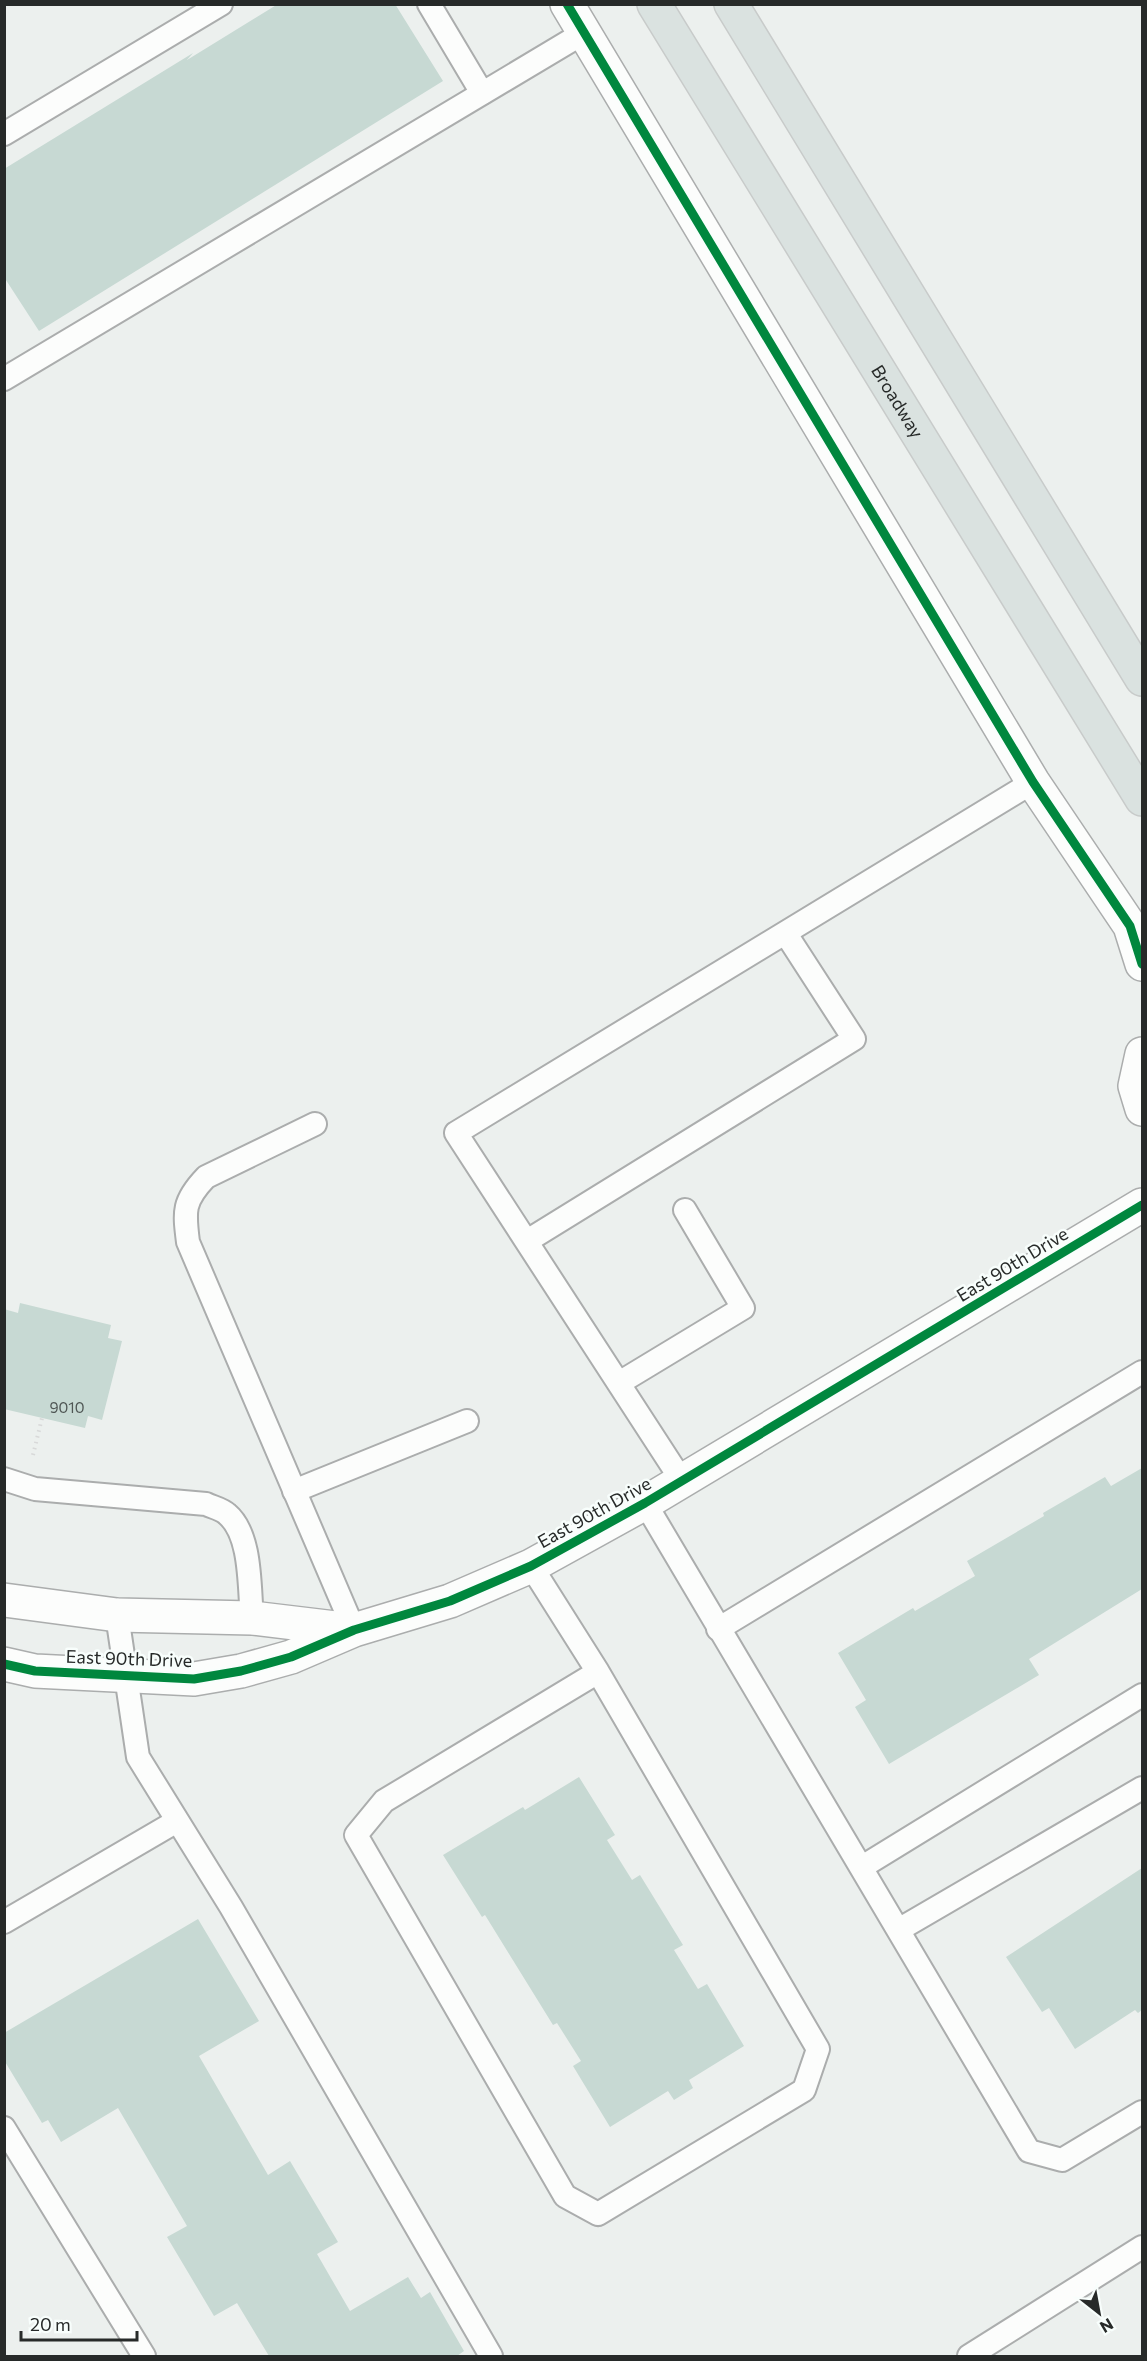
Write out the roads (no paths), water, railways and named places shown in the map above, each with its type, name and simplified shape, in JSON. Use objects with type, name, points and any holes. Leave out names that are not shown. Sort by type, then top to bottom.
[{"type":"main road","name":"Broadway","points":[[654,4],[1143,799]]},
{"type":"main road","points":[[731,4],[1143,679]]},
{"type":"street","points":[[567,4],[1033,782],[1130,926],[1143,964]]},
{"type":"street","points":[[1143,1054],[1135,1086],[1143,1109]]},
{"type":"street","name":"East 90th Drive","points":[[4,1664],[35,1671],[194,1679],[241,1671],[291,1657],[354,1630],[450,1601],[531,1566],[645,1503],[1143,1205]]},
{"type":"street","name":"East 90th Drive","points":[[4,1600],[117,1615],[252,1618],[354,1630]]},
{"type":"lane","points":[[4,134],[221,4]]},
{"type":"lane","points":[[429,4],[482,93]]},
{"type":"lane","points":[[4,379],[585,32]]},
{"type":"lane","points":[[682,1481],[456,1133],[1033,782]]},
{"type":"lane","points":[[526,1241],[854,1039],[786,934]]},
{"type":"lane","points":[[315,1124],[206,1177],[192,1192],[184,1214],[188,1242],[354,1630]]},
{"type":"lane","points":[[619,1383],[743,1308],[685,1210]]},
{"type":"lane","points":[[718,1629],[1143,1372]]},
{"type":"lane","points":[[294,1491],[466,1421]]},
{"type":"lane","points":[[15,1482],[34,1489],[206,1504],[227,1512],[239,1529],[246,1550],[252,1618]]},
{"type":"lane","points":[[645,1503],[718,1629],[900,1929],[1029,2151],[1062,2160],[1143,2112]]},
{"type":"lane","points":[[531,1566],[598,1672],[818,2049],[804,2090],[598,2214],[565,2196],[356,1835],[384,1801],[598,1672]]},
{"type":"lane","points":[[117,1615],[138,1757],[237,1918],[491,2356]]},
{"type":"lane","points":[[862,1867],[1143,1695]]},
{"type":"lane","points":[[900,1929],[1143,1788]]},
{"type":"lane","points":[[4,1922],[177,1821]]},
{"type":"lane","points":[[4,2128],[144,2356]]},
{"type":"lane","points":[[969,2356],[1143,2247]]}]
